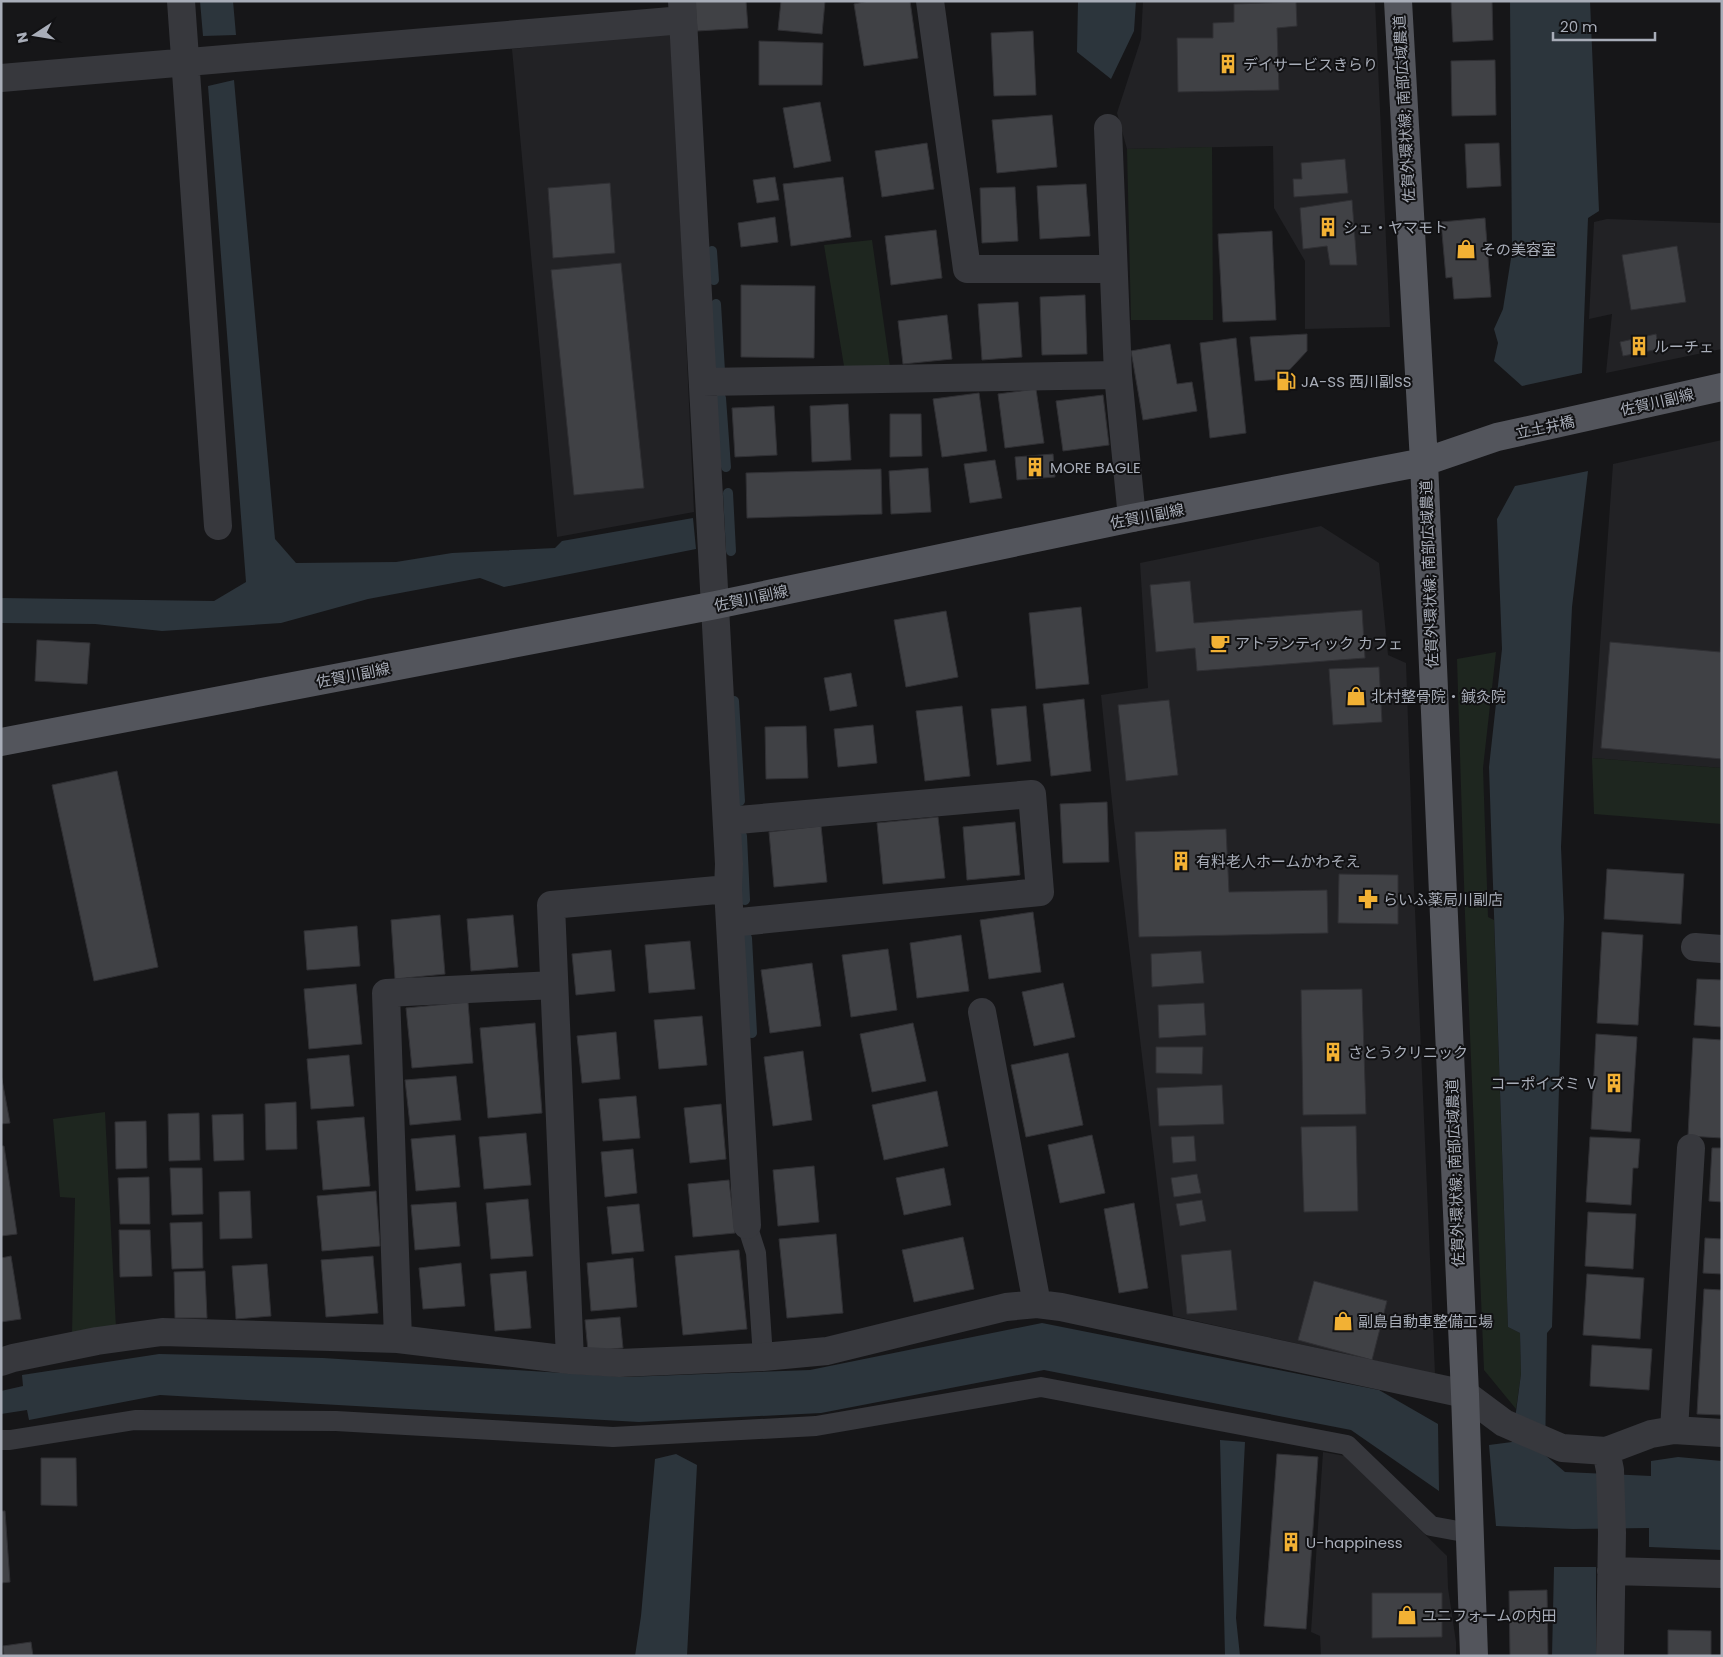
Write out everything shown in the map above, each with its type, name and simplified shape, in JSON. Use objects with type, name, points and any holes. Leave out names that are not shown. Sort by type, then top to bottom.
[{"type":"main road","name":"佐賀外環状線; 南部広域農道","points":[[1398,1],[1424,462],[1465,1394],[1474,1656]]},
{"type":"main road","name":"佐賀川副線","points":[[1593,417],[1722,387]]},
{"type":"main road","name":"立土井橋","points":[[1497,437],[1593,417]]},
{"type":"main road","name":"佐賀川副線","points":[[1,742],[716,605],[1132,518],[1424,462],[1497,437]]},
{"type":"street","points":[[181,1],[218,526]]},
{"type":"street","points":[[930,1],[967,269],[1112,269]]},
{"type":"street","points":[[1,78],[186,62],[683,11],[730,864],[728,889],[747,1225]]},
{"type":"street","points":[[1108,128],[1112,269],[1118,375],[1132,518]]},
{"type":"street","points":[[703,382],[1118,375]]},
{"type":"street","points":[[727,821],[1032,794],[1040,892],[730,923]]},
{"type":"street","points":[[570,1360],[551,905],[728,889]]},
{"type":"street","points":[[1695,947],[1722,948]]},
{"type":"street","points":[[398,1339],[386,994],[554,985]]},
{"type":"street","points":[[982,1012],[1037,1304]]},
{"type":"street","points":[[1674,1430],[1691,1148]]},
{"type":"street","points":[[1,1362],[97,1341],[162,1332],[398,1339],[570,1360],[619,1363],[763,1357],[827,1352],[1006,1307],[1037,1304],[1061,1307],[1465,1394],[1504,1423],[1562,1448],[1608,1460],[1651,1434],[1674,1430],[1722,1433]]},
{"type":"street","points":[[1608,1460],[1612,1534],[1610,1656]]},
{"type":"street","points":[[1611,1571],[1722,1574]]},
{"type":"lane","points":[[747,1225],[756,1253],[763,1357]]},
{"type":"lane","points":[[1,1440],[135,1420],[336,1422],[613,1437],[816,1426],[1041,1386],[1347,1445],[1431,1526],[1469,1533]]},
{"type":"shaded area","points":[[200,1],[233,1],[236,35],[203,36]]},
{"type":"shaded area","points":[[1078,1],[1136,1],[1134,31],[1111,79],[1077,52]]},
{"type":"shaded area","points":[[1143,1],[1375,1],[1390,327],[1305,329],[1305,261],[1274,208],[1273,146],[1127,149],[1117,113],[1141,39]]},
{"type":"shaded area","points":[[1510,1],[1590,1],[1599,211],[1588,218],[1582,373],[1522,386],[1494,361],[1498,343],[1494,329],[1503,309],[1512,252]]},
{"type":"shaded area","points":[[672,33],[694,512],[557,537],[512,49]]},
{"type":"shaded area","points":[[234,80],[275,539],[296,563],[396,562],[452,553],[555,548],[562,541],[693,518],[696,549],[504,587],[480,578],[368,599],[281,623],[162,631],[95,624],[1,623],[1,598],[214,601],[246,582],[208,86]]},
{"type":"shaded area","points":[[1212,147],[1213,320],[1131,320],[1127,149]]},
{"type":"shaded area","points":[[1607,219],[1722,223],[1722,349],[1606,373],[1612,314],[1589,319],[1594,222]]},
{"type":"shaded area","points":[[872,240],[890,367],[844,366],[824,245]]},
{"type":"shaded area","points":[[1722,440],[1722,768],[1592,758],[1613,464]]},
{"type":"shaded area","points":[[1588,471],[1572,607],[1561,847],[1564,918],[1552,1327],[1547,1333],[1545,1455],[1565,1472],[1651,1476],[1651,1461],[1678,1457],[1722,1461],[1722,1550],[1649,1547],[1649,1528],[1573,1529],[1496,1526],[1489,1445],[1512,1442],[1521,1374],[1520,1333],[1508,1327],[1489,767],[1502,649],[1497,519],[1515,486]]},
{"type":"shaded area","points":[[1321,526],[1379,563],[1388,655],[1406,663],[1435,1374],[1173,1316],[1114,821],[1101,695],[1148,688],[1140,563]]},
{"type":"shaded area","points":[[1496,652],[1483,768],[1488,917],[1494,920],[1508,1327],[1520,1333],[1521,1374],[1516,1409],[1484,1370],[1465,915],[1457,659]]},
{"type":"shaded area","points":[[1592,758],[1722,768],[1722,824],[1594,814]]},
{"type":"shaded area","points":[[105,1112],[116,1328],[72,1334],[75,1198],[60,1197],[53,1119]]},
{"type":"shaded area","points":[[1042,1323],[1379,1390],[1438,1424],[1439,1491],[1351,1430],[1044,1370],[821,1413],[639,1422],[160,1395],[29,1420],[27,1410],[1,1414],[1,1391],[23,1386],[22,1375],[159,1354],[323,1358],[626,1377],[810,1370]]},
{"type":"shaded area","points":[[1220,1440],[1245,1442],[1236,1618],[1240,1656],[1225,1656]]},
{"type":"shaded area","points":[[1323,1452],[1345,1456],[1447,1556],[1448,1588],[1456,1642],[1456,1656],[1321,1656],[1320,1636],[1311,1632]]},
{"type":"shaded area","points":[[676,1454],[697,1465],[687,1656],[635,1656],[641,1616],[655,1459]]},
{"type":"shaded area","points":[[1554,1567],[1596,1567],[1596,1656],[1552,1656]]},
{"type":"building","points":[[695,1],[746,1],[748,28],[697,31]]},
{"type":"building","points":[[781,1],[825,1],[822,34],[778,30]]},
{"type":"building","points":[[869,1],[910,1],[918,58],[864,66],[854,4]]},
{"type":"building","points":[[1451,1],[1492,1],[1493,40],[1453,42]]},
{"type":"building","name":"デイサービスきらり","points":[[1296,2],[1297,26],[1277,28],[1279,90],[1178,92],[1177,38],[1213,38],[1213,23],[1234,22],[1234,4]]},
{"type":"building","points":[[1033,31],[1036,95],[994,96],[991,33]]},
{"type":"building","points":[[759,41],[823,43],[822,85],[759,85]]},
{"type":"building","points":[[1495,60],[1496,115],[1452,116],[1451,61]]},
{"type":"building","points":[[820,102],[831,161],[794,168],[783,108]]},
{"type":"building","points":[[1052,115],[1057,167],[997,173],[992,120]]},
{"type":"building","points":[[927,143],[934,189],[882,197],[875,151]]},
{"type":"building","points":[[1499,143],[1501,186],[1467,188],[1465,144]]},
{"type":"building","points":[[1345,159],[1348,193],[1294,197],[1293,179],[1302,179],[1301,163]]},
{"type":"building","points":[[775,177],[779,200],[757,203],[753,180]]},
{"type":"building","points":[[843,177],[851,237],[791,246],[783,184]]},
{"type":"building","points":[[610,183],[615,253],[553,258],[548,188]]},
{"type":"building","points":[[1086,184],[1090,236],[1040,239],[1037,186]]},
{"type":"building","points":[[1015,187],[1018,241],[982,243],[980,188]]},
{"type":"building","name":"シェ・ヤマモト","points":[[1352,200],[1357,265],[1330,265],[1327,246],[1303,249],[1300,208]]},
{"type":"building","points":[[775,217],[778,242],[741,247],[738,223]]},
{"type":"building","name":"その美容室","points":[[1485,218],[1491,297],[1454,299],[1452,277],[1446,278],[1441,222]]},
{"type":"building","points":[[936,230],[942,278],[891,285],[885,236]]},
{"type":"building","points":[[1272,231],[1276,320],[1223,322],[1218,234]]},
{"type":"building","points":[[1677,246],[1686,302],[1631,310],[1622,255]]},
{"type":"building","points":[[621,263],[644,488],[574,495],[551,270]]},
{"type":"building","points":[[741,285],[815,286],[814,358],[741,357]]},
{"type":"building","points":[[1085,295],[1087,354],[1042,355],[1040,297]]},
{"type":"building","points":[[1018,302],[1022,357],[982,360],[978,304]]},
{"type":"building","points":[[947,315],[952,359],[903,364],[898,321]]},
{"type":"building","points":[[1307,334],[1307,351],[1281,379],[1255,381],[1250,337]]},
{"type":"building","name":"ルーチェ","points":[[1656,334],[1659,349],[1623,356],[1620,342]]},
{"type":"building","points":[[1236,338],[1246,433],[1210,438],[1200,343]]},
{"type":"building","points":[[1170,344],[1177,384],[1192,382],[1197,411],[1143,420],[1131,351]]},
{"type":"building","points":[[1036,389],[1044,443],[1005,448],[998,394]]},
{"type":"building","points":[[979,393],[987,451],[942,457],[933,399]]},
{"type":"building","points":[[1103,395],[1109,445],[1063,451],[1056,401]]},
{"type":"building","points":[[848,404],[851,460],[812,462],[810,406]]},
{"type":"building","points":[[774,406],[777,455],[735,457],[732,408]]},
{"type":"building","points":[[890,414],[921,414],[922,456],[890,457]]},
{"type":"building","name":"MORE BAGLE","points":[[1053,454],[1055,477],[1017,480],[1015,457]]},
{"type":"building","points":[[995,460],[1002,498],[970,503],[964,464]]},
{"type":"building","points":[[928,468],[931,512],[891,514],[889,471]]},
{"type":"building","points":[[881,469],[882,514],[747,518],[746,473]]},
{"type":"building","points":[[1190,581],[1194,623],[1362,610],[1365,658],[1197,671],[1195,648],[1156,652],[1150,585]]},
{"type":"building","points":[[1081,607],[1089,684],[1036,689],[1029,613]]},
{"type":"building","points":[[946,611],[958,677],[906,687],[894,620]]},
{"type":"building","points":[[1722,624],[1722,759],[1601,748],[1610,642],[1720,652]]},
{"type":"building","points":[[37,640],[90,643],[87,684],[35,681]]},
{"type":"building","name":"北村整骨院・鍼灸院","points":[[1379,667],[1382,722],[1333,725],[1329,669]]},
{"type":"building","points":[[851,673],[857,706],[830,711],[824,678]]},
{"type":"building","points":[[1084,699],[1091,771],[1051,776],[1043,704]]},
{"type":"building","points":[[1169,700],[1178,775],[1126,781],[1118,705]]},
{"type":"building","points":[[962,706],[970,776],[925,781],[916,711]]},
{"type":"building","points":[[1026,706],[1031,761],[997,765],[991,709]]},
{"type":"building","points":[[873,725],[877,763],[838,767],[834,729]]},
{"type":"building","points":[[806,726],[808,778],[766,779],[765,727]]},
{"type":"building","points":[[117,771],[158,967],[94,981],[52,785]]},
{"type":"building","points":[[1107,802],[1109,862],[1063,863],[1060,804]]},
{"type":"building","points":[[938,817],[945,878],[883,884],[877,823]]},
{"type":"building","points":[[1015,822],[1020,875],[967,880],[963,827]]},
{"type":"building","points":[[821,826],[827,882],[774,887],[769,832]]},
{"type":"building","name":"有料老人ホームかわそえ","points":[[1226,829],[1229,892],[1327,890],[1328,933],[1139,937],[1135,832]]},
{"type":"building","points":[[1607,869],[1684,874],[1681,924],[1604,919]]},
{"type":"building","name":"らいふ薬局川副店","points":[[1339,874],[1398,875],[1398,924],[1338,923]]},
{"type":"building","points":[[1033,912],[1041,972],[989,979],[980,920]]},
{"type":"building","points":[[440,915],[445,974],[395,979],[391,920]]},
{"type":"building","points":[[513,915],[518,967],[471,971],[467,919]]},
{"type":"building","points":[[357,926],[360,966],[307,970],[304,931]]},
{"type":"building","points":[[1602,932],[1643,935],[1638,1025],[1597,1023]]},
{"type":"building","points":[[961,935],[969,991],[917,998],[910,943]]},
{"type":"building","points":[[690,941],[695,989],[649,993],[645,945]]},
{"type":"building","points":[[888,949],[897,1010],[851,1017],[842,955]]},
{"type":"building","points":[[611,950],[615,991],[576,995],[572,954]]},
{"type":"building","points":[[1201,951],[1204,983],[1152,987],[1151,954]]},
{"type":"building","points":[[812,963],[821,1026],[770,1033],[761,970]]},
{"type":"building","points":[[1697,979],[1722,980],[1722,1027],[1694,1025]]},
{"type":"building","points":[[1063,983],[1075,1037],[1034,1046],[1022,992]]},
{"type":"building","points":[[356,984],[362,1044],[309,1049],[304,989]]},
{"type":"building","name":"さとうクリニック","points":[[1362,989],[1366,1114],[1303,1115],[1301,990]]},
{"type":"building","points":[[468,1002],[473,1063],[412,1068],[406,1008]]},
{"type":"building","points":[[1204,1003],[1206,1035],[1159,1038],[1158,1005]]},
{"type":"building","points":[[702,1016],[707,1065],[659,1069],[654,1020]]},
{"type":"building","points":[[535,1023],[542,1113],[488,1118],[480,1028]]},
{"type":"building","points":[[913,1023],[926,1081],[872,1092],[860,1034]]},
{"type":"building","points":[[616,1032],[620,1079],[582,1083],[577,1036]]},
{"type":"building","name":"コーポイズミ Ⅴ","points":[[1596,1034],[1637,1037],[1631,1132],[1591,1129]]},
{"type":"building","points":[[1693,1038],[1722,1040],[1722,1138],[1688,1136]]},
{"type":"building","points":[[1156,1047],[1203,1047],[1202,1074],[1156,1073]]},
{"type":"building","points":[[803,1051],[812,1120],[773,1126],[764,1057]]},
{"type":"building","points":[[1068,1053],[1083,1125],[1026,1137],[1011,1065]]},
{"type":"building","points":[[349,1055],[354,1106],[311,1109],[307,1059]]},
{"type":"building","points":[[1,1074],[10,1123],[1,1124]]},
{"type":"building","points":[[456,1076],[461,1120],[410,1125],[405,1080]]},
{"type":"building","points":[[1222,1085],[1224,1124],[1159,1126],[1157,1088]]},
{"type":"building","points":[[937,1091],[948,1146],[884,1160],[872,1105]]},
{"type":"building","points":[[636,1096],[640,1138],[603,1141],[599,1099]]},
{"type":"building","points":[[296,1102],[297,1149],[266,1150],[265,1104]]},
{"type":"building","points":[[721,1104],[726,1159],[690,1163],[684,1108]]},
{"type":"building","points":[[199,1113],[200,1160],[169,1161],[168,1114]]},
{"type":"building","points":[[243,1114],[244,1160],[214,1161],[212,1115]]},
{"type":"building","points":[[364,1117],[370,1186],[323,1190],[317,1121]]},
{"type":"building","points":[[146,1121],[147,1168],[116,1169],[115,1122]]},
{"type":"building","points":[[1356,1126],[1358,1211],[1304,1212],[1301,1127]]},
{"type":"building","points":[[526,1133],[531,1185],[484,1189],[479,1137]]},
{"type":"building","points":[[455,1135],[460,1187],[416,1191],[411,1139]]},
{"type":"building","points":[[1092,1135],[1105,1193],[1060,1203],[1048,1145]]},
{"type":"building","points":[[1194,1136],[1196,1161],[1173,1163],[1171,1137]]},
{"type":"building","points":[[1590,1137],[1640,1139],[1638,1168],[1633,1168],[1631,1205],[1586,1202]]},
{"type":"building","points":[[1,1146],[4,1146],[17,1234],[1,1236]]},
{"type":"building","points":[[1712,1148],[1722,1148],[1722,1202],[1709,1201]]},
{"type":"building","points":[[633,1149],[637,1193],[605,1197],[601,1152]]},
{"type":"building","points":[[814,1166],[819,1222],[778,1226],[773,1170]]},
{"type":"building","points":[[170,1168],[202,1168],[203,1214],[172,1215]]},
{"type":"building","points":[[944,1168],[951,1205],[904,1215],[896,1178]]},
{"type":"building","points":[[1197,1174],[1201,1193],[1174,1197],[1171,1178]]},
{"type":"building","points":[[149,1177],[150,1224],[120,1224],[118,1178]]},
{"type":"building","points":[[729,1180],[735,1233],[693,1237],[688,1184]]},
{"type":"building","points":[[250,1191],[252,1238],[220,1239],[219,1192]]},
{"type":"building","points":[[376,1191],[380,1246],[322,1251],[317,1196]]},
{"type":"building","points":[[528,1199],[533,1256],[491,1259],[486,1203]]},
{"type":"building","points":[[1202,1200],[1206,1221],[1180,1226],[1176,1204]]},
{"type":"building","points":[[456,1202],[460,1246],[415,1250],[411,1205]]},
{"type":"building","points":[[1134,1203],[1148,1288],[1119,1293],[1104,1209]]},
{"type":"building","points":[[639,1204],[644,1251],[612,1254],[607,1207]]},
{"type":"building","points":[[1588,1212],[1636,1214],[1633,1269],[1585,1266]]},
{"type":"building","points":[[202,1222],[203,1268],[172,1269],[170,1223]]},
{"type":"building","points":[[119,1230],[150,1230],[152,1276],[120,1277]]},
{"type":"building","points":[[836,1234],[843,1313],[787,1318],[779,1239]]},
{"type":"building","points":[[963,1237],[974,1289],[914,1302],[902,1250]]},
{"type":"building","points":[[1705,1238],[1722,1239],[1722,1274],[1703,1273]]},
{"type":"building","points":[[739,1250],[747,1329],[683,1335],[675,1256]]},
{"type":"building","points":[[1231,1250],[1237,1310],[1187,1314],[1181,1255]]},
{"type":"building","points":[[11,1256],[21,1319],[1,1322],[1,1258]]},
{"type":"building","points":[[373,1256],[378,1313],[326,1317],[321,1260]]},
{"type":"building","points":[[633,1258],[637,1307],[591,1311],[587,1263]]},
{"type":"building","points":[[461,1263],[465,1306],[423,1309],[419,1268]]},
{"type":"building","points":[[267,1264],[271,1316],[236,1319],[232,1266]]},
{"type":"building","points":[[205,1271],[207,1318],[175,1318],[174,1272]]},
{"type":"building","points":[[526,1271],[531,1328],[495,1331],[490,1274]]},
{"type":"building","points":[[1587,1274],[1644,1278],[1640,1339],[1583,1335]]},
{"type":"building","name":"副島自動車整備工場","points":[[1314,1281],[1387,1301],[1372,1360],[1298,1340]]},
{"type":"building","points":[[1704,1289],[1722,1290],[1722,1415],[1697,1414]]},
{"type":"building","points":[[620,1317],[623,1348],[588,1351],[585,1320]]},
{"type":"building","points":[[1592,1345],[1652,1349],[1649,1390],[1590,1386]]},
{"type":"building","name":"U-happiness","points":[[1277,1454],[1318,1457],[1306,1629],[1264,1626]]},
{"type":"building","points":[[41,1458],[76,1458],[77,1506],[41,1505]]},
{"type":"building","points":[[1,1511],[5,1511],[10,1582],[1,1583]]},
{"type":"building","points":[[1547,1590],[1548,1656],[1510,1656],[1509,1591]]},
{"type":"building","name":"ユニフォームの内田","points":[[1372,1593],[1442,1593],[1442,1637],[1372,1638]]},
{"type":"building","points":[[1668,1630],[1711,1631],[1711,1656],[1668,1656]]},
{"type":"building","points":[[31,1642],[33,1656],[4,1656],[3,1646]]},
{"type":"waterway","points":[[712,251],[714,280]]},
{"type":"waterway","points":[[716,304],[720,371]]},
{"type":"waterway","points":[[721,398],[726,467]]},
{"type":"waterway","points":[[728,493],[731,551]]},
{"type":"waterway","points":[[734,701],[740,801]]},
{"type":"waterway","points":[[742,836],[745,900]]},
{"type":"waterway","points":[[747,938],[752,1033]]},
{"type":"place","name":"デイサービスきらり","points":[[1228,64]]},
{"type":"place","name":"シェ・ヤマモト","points":[[1328,227]]},
{"type":"place","name":"その美容室","points":[[1466,249]]},
{"type":"place","name":"ルーチェ","points":[[1639,346]]},
{"type":"place","name":"JA-SS 西川副SS","points":[[1286,381]]},
{"type":"place","name":"MORE BAGLE","points":[[1035,467]]},
{"type":"place","name":"アトランティック カフェ","points":[[1220,643]]},
{"type":"place","name":"北村整骨院・鍼灸院","points":[[1356,696]]},
{"type":"place","name":"有料老人ホームかわそえ","points":[[1181,861]]},
{"type":"place","name":"らいふ薬局川副店","points":[[1368,899]]},
{"type":"place","name":"さとうクリニック","points":[[1333,1052]]},
{"type":"place","name":"コーポイズミ Ⅴ","points":[[1614,1083]]},
{"type":"place","name":"副島自動車整備工場","points":[[1343,1321]]},
{"type":"place","name":"U-happiness","points":[[1291,1542]]},
{"type":"place","name":"ユニフォームの内田","points":[[1407,1615]]}]
